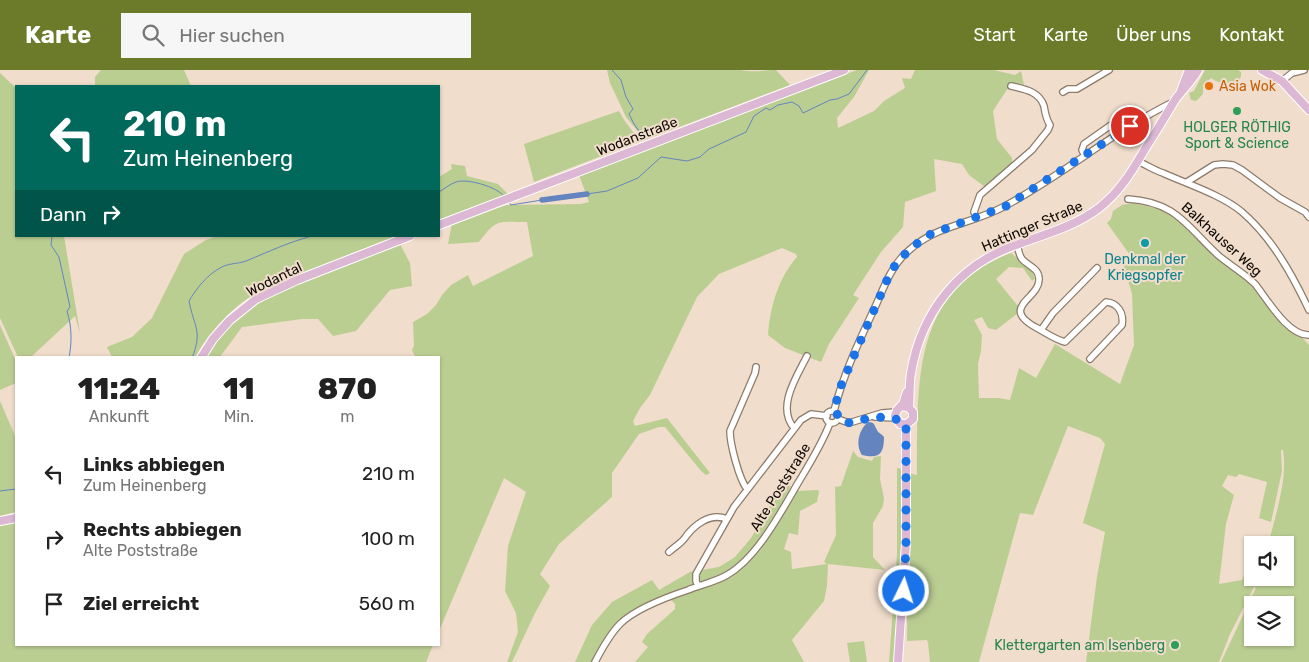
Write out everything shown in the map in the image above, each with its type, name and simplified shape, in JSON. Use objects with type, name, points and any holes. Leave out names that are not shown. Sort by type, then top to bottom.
[{"type":"main road","name":"Wodanstraße","points":[[440,225],[844,70]]},
{"type":"main road","name":"Hattinger Straße","points":[[906,425],[914,417],[913,412],[900,411],[909,387],[920,336],[941,299],[961,276],[975,265],[1017,244],[1061,230],[1088,216],[1113,195],[1122,186],[1138,162],[1180,93],[1189,70]]},
{"type":"main road","name":"Hattinger Straße","points":[[1180,93],[1198,70]]},
{"type":"main road","points":[[1262,70],[1282,81],[1309,110]]},
{"type":"main road","name":"Wodantal","points":[[202,356],[224,326],[248,304],[272,290],[407,237]]},
{"type":"main road","points":[[898,662],[906,544],[906,425],[900,424],[900,411]]},
{"type":"main road","points":[[0,522],[15,518]]},
{"type":"street","points":[[1063,92],[1068,88],[1077,89],[1109,70]]},
{"type":"street","points":[[1282,81],[1292,74],[1304,70]]},
{"type":"street","points":[[976,217],[974,212],[980,195],[1032,150],[1050,125],[1039,98],[1027,90],[1011,86]]},
{"type":"street","points":[[834,411],[840,388],[871,315],[894,267],[906,253],[926,236],[1006,206],[1130,126],[1175,101]]},
{"type":"street","points":[[1085,156],[1082,150],[1084,144],[1111,125]]},
{"type":"street","name":"Balkhauser Weg","points":[[1138,162],[1186,182],[1240,211],[1261,230],[1278,253],[1300,290],[1309,310]]},
{"type":"street","name":"Balkhauser Weg","points":[[1186,182],[1214,166],[1223,164],[1233,165],[1309,217]]},
{"type":"street","name":"Balkhauser Weg","points":[[1128,199],[1161,206],[1177,215],[1218,255],[1249,278],[1272,307],[1294,330],[1303,335],[1309,335]]},
{"type":"street","points":[[1017,244],[1023,260],[1036,271],[1040,280],[1036,290],[1023,304],[1022,316],[1026,322],[1060,341],[1067,342],[1106,302],[1114,304],[1122,315],[1122,324],[1090,360]]},
{"type":"street","points":[[1041,330],[1053,313],[1097,268]]},
{"type":"street","points":[[794,428],[789,417],[787,402],[791,389],[807,356]]},
{"type":"street","points":[[747,489],[739,472],[730,438],[730,431],[756,367]]},
{"type":"street","points":[[834,411],[828,412],[828,421],[834,423],[838,419]]},
{"type":"street","points":[[834,411],[837,413],[838,419]]},
{"type":"street","points":[[838,419],[850,423],[882,413],[900,411]]},
{"type":"street","points":[[698,586],[696,574],[734,507],[747,489],[801,420],[811,414],[827,416]]},
{"type":"street","name":"Alte Poststraße","points":[[595,662],[612,634],[622,623],[642,610],[665,599],[726,576],[740,564],[759,544],[780,514],[824,440],[830,423]]},
{"type":"street","points":[[668,552],[683,540],[686,534],[702,522],[716,516],[727,519]]},
{"type":"green space","points":[[101,70],[184,70],[191,85],[95,85],[95,77]]},
{"type":"green space","points":[[607,70],[776,70],[790,85],[645,140],[626,117],[610,83]]},
{"type":"green space","points":[[857,70],[869,70],[854,97],[837,118],[838,128],[874,111],[884,101],[905,88],[902,78],[911,79],[915,70],[994,70],[1015,75],[1021,71],[1024,85],[1008,88],[993,111],[997,139],[1012,158],[1012,166],[985,187],[969,175],[962,164],[934,159],[936,191],[905,202],[903,227],[881,252],[853,295],[859,298],[829,344],[821,362],[785,348],[768,335],[776,294],[790,265],[797,257],[796,254],[782,248],[719,274],[697,297],[650,395],[633,421],[635,426],[667,418],[710,473],[706,475],[701,471],[665,427],[659,427],[639,434],[612,473],[612,497],[559,544],[540,574],[550,586],[512,662],[507,662],[518,632],[516,613],[505,591],[508,546],[526,492],[504,478],[440,629],[440,356],[415,356],[412,350],[414,346],[413,322],[427,314],[451,285],[468,275],[473,286],[533,256],[527,222],[499,223],[494,225],[479,242],[448,244],[452,223],[506,205],[581,204],[589,202],[579,175]]},
{"type":"green space","points":[[1205,70],[1238,70],[1241,72],[1241,77],[1235,83],[1230,84],[1211,78],[1203,86],[1203,94],[1196,101],[1191,100],[1189,93],[1194,91]]},
{"type":"green space","points":[[0,73],[15,87],[15,237],[64,237],[80,333],[75,316],[32,356],[18,356],[0,318]]},
{"type":"green space","points":[[619,111],[640,141],[534,182],[524,144]]},
{"type":"green space","points":[[451,164],[465,166],[467,176],[498,184],[509,195],[440,220],[440,176],[452,169]]},
{"type":"green space","points":[[1133,203],[1168,211],[1198,237],[1217,258],[1241,274],[1309,345],[1309,662],[1221,662],[1244,613],[1244,646],[1294,646],[1294,596],[1252,596],[1256,588],[1254,587],[1249,596],[1244,596],[1244,607],[1219,662],[1086,662],[1105,532],[1083,523],[1105,444],[1100,438],[1068,426],[1033,515],[1020,513],[979,662],[930,662],[927,640],[907,641],[909,473],[917,475],[918,408],[921,376],[926,345],[937,316],[954,291],[978,270],[1011,253],[1030,268],[1035,278],[1032,281],[1023,268],[1009,267],[996,279],[1018,306],[1018,313],[996,330],[988,328],[982,317],[974,320],[982,335],[978,364],[979,398],[1010,400],[1019,368],[1036,378],[1055,344],[1120,384],[1134,345],[1132,294],[1123,264],[1130,255],[1107,223],[1111,219],[1113,211],[1122,205]],"holes":[[[1281,450],[1283,450],[1284,473],[1270,536],[1294,536],[1294,586],[1244,586],[1244,576],[1242,580],[1219,584],[1226,524],[1234,495],[1222,486],[1228,475],[1236,477],[1239,474],[1267,482],[1259,518],[1271,522],[1282,471]]]},
{"type":"green space","points":[[214,237],[393,237],[260,291],[222,320],[196,356],[112,356],[107,347],[132,337],[152,318],[184,254]]},
{"type":"green space","points":[[400,244],[410,263],[412,286],[390,290],[356,331],[333,336],[318,319],[302,319],[242,327],[221,356],[207,356],[226,330],[251,309],[280,292]]},
{"type":"green space","points":[[0,325],[15,359],[15,383],[0,390]]},
{"type":"green space","points":[[0,401],[15,436],[15,512],[0,516]]},
{"type":"green space","points":[[853,451],[858,457],[872,461],[874,457],[881,456],[880,479],[884,498],[883,506],[873,523],[873,557],[885,570],[828,564],[824,601],[792,640],[804,662],[635,662],[648,647],[642,642],[647,634],[675,609],[675,604],[670,599],[663,599],[621,621],[593,662],[575,662],[592,625],[612,602],[652,580],[659,590],[690,572],[719,567],[735,557],[751,538],[782,485],[791,486],[769,526],[748,553],[725,573],[727,576],[742,566],[796,491],[818,490],[819,492],[817,502],[800,511],[798,535],[789,533],[784,549],[791,552],[792,569],[827,564],[824,562],[836,535],[835,487],[841,486]]},
{"type":"green space","points":[[897,468],[903,469],[903,557],[895,662],[889,662],[897,554]]},
{"type":"green space","points":[[15,522],[15,646],[433,646],[426,662],[0,662],[0,525]]},
{"type":"green space","points":[[864,641],[867,662],[850,662],[847,643]]},
{"type":"water","points":[[868,422],[873,423],[884,437],[882,451],[876,456],[862,455],[860,451],[858,442],[860,433]]},
{"type":"waterway","points":[[612,70],[621,80],[626,97],[633,109],[629,114],[644,138]]},
{"type":"waterway","points":[[587,194],[607,191],[638,178],[661,157],[687,161],[700,157],[709,149],[746,132],[754,116],[766,108],[770,110],[778,105],[792,102],[799,106],[803,113],[830,100],[849,94],[867,70]]},
{"type":"waterway","points":[[440,191],[456,182],[467,181],[495,189],[504,196]]},
{"type":"waterway","points":[[542,200],[587,194]]},
{"type":"waterway","points":[[508,201],[511,205],[542,200]]},
{"type":"waterway","points":[[52,237],[51,245],[59,257],[70,307],[67,311],[71,334],[69,356]]},
{"type":"waterway","points":[[193,356],[197,341],[197,329],[189,301],[206,278],[223,266],[246,261],[309,237]]},
{"type":"waterway","points":[[0,491],[15,489]]},
{"type":"place","name":"Asia Wok","points":[[1209,86]]},
{"type":"place","name":"HOLGER RÖTHIG Sport & Science","points":[[1237,111]]},
{"type":"place","name":"Denkmal der Kriegsopfer","points":[[1145,243]]},
{"type":"place","name":"Klettergarten am Isenberg","points":[[1175,645]]},
{"type":"route","points":[[904,591],[906,425],[900,424],[895,418],[887,417],[873,417],[850,423],[838,419],[838,415],[834,411],[840,388],[888,278],[894,267],[906,253],[926,236],[1006,206],[1130,126]]}]
